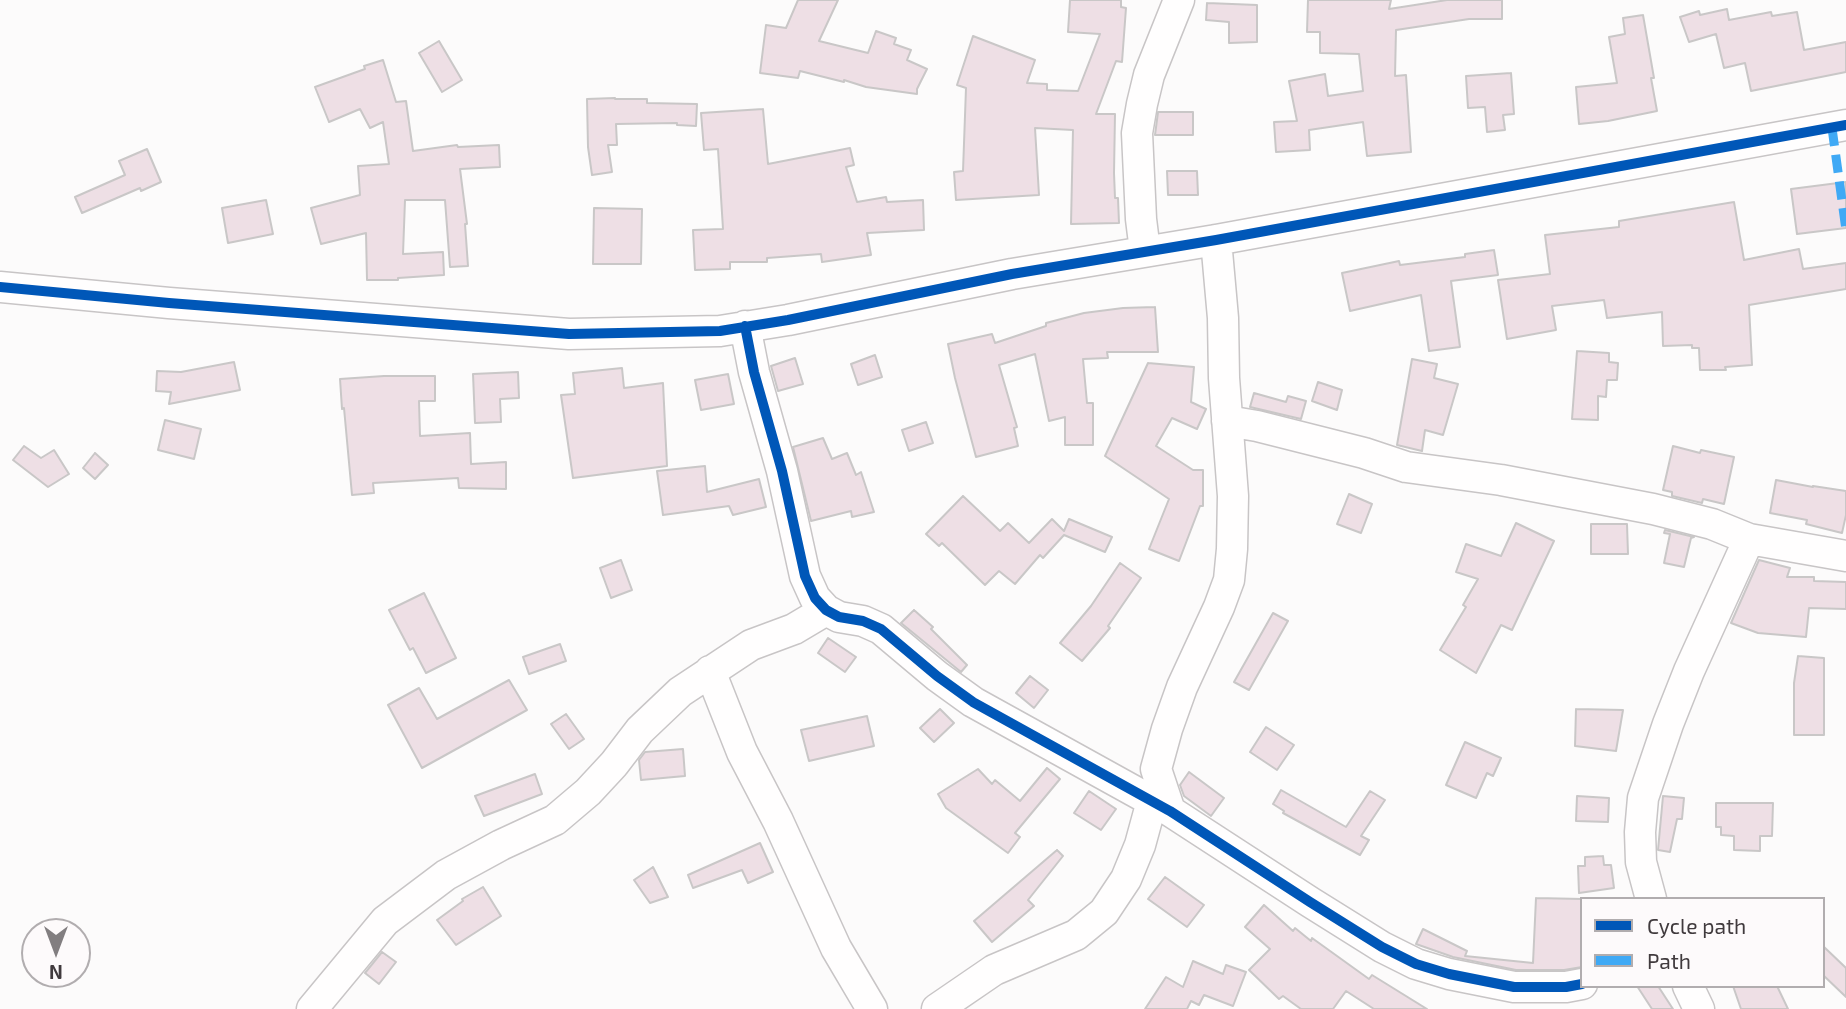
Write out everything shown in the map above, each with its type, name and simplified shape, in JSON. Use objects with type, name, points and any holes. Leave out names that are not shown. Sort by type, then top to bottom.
[{"type":"street","points":[[1145,251],[1137,133],[1149,75],[1179,0]]},
{"type":"street","points":[[0,287],[196,306],[569,334],[720,331],[890,300],[1012,274],[1216,240],[1846,125]]},
{"type":"street","points":[[937,1009],[994,970],[1076,935],[1104,912],[1126,879],[1161,806],[1156,769],[1167,729],[1182,687],[1229,580],[1233,496],[1216,240]]},
{"type":"street","points":[[745,327],[754,372],[782,471],[805,576],[815,598],[826,610],[839,617],[863,621],[881,629],[973,702],[1161,806],[1382,947],[1416,964],[1449,974],[1514,987],[1580,984]]},
{"type":"street","points":[[1227,421],[1364,453],[1406,467],[1501,480],[1653,509],[1712,524],[1749,539],[1846,556]]},
{"type":"street","points":[[1650,897],[1641,862],[1643,799],[1685,682],[1749,539]]},
{"type":"street","points":[[312,1009],[385,921],[446,875],[555,820],[588,792],[640,730],[680,692],[751,645],[794,629],[826,610]]},
{"type":"street","points":[[710,671],[742,752],[778,821],[836,948],[872,1009]]},
{"type":"street","points":[[1119,783],[1156,769]]},
{"type":"street","points":[[1689,988],[1699,1009]]},
{"type":"building","points":[[798,0],[838,0],[819,41],[868,53],[876,31],[896,38],[894,44],[911,50],[907,60],[927,69],[917,94],[866,87],[800,71],[798,78],[760,73],[766,25],[786,28]]},
{"type":"building","points":[[1070,0],[1121,0],[1121,7],[1126,8],[1122,62],[1116,61],[1096,114],[1115,114],[1114,173],[1119,223],[1071,224],[1073,130],[1035,128],[1039,195],[956,200],[954,172],[963,171],[966,88],[957,85],[973,36],[1035,60],[1027,83],[1047,84],[1047,90],[1078,91],[1100,34],[1068,32]]},
{"type":"building","points":[[1308,0],[1391,0],[1389,9],[1447,0],[1502,0],[1502,19],[1469,19],[1396,30],[1395,76],[1406,75],[1411,152],[1367,156],[1363,122],[1309,130],[1310,150],[1276,152],[1274,122],[1297,121],[1289,81],[1325,74],[1328,96],[1363,91],[1359,54],[1320,53],[1320,32],[1307,32]]},
{"type":"building","points":[[1207,3],[1257,5],[1257,42],[1229,43],[1229,22],[1206,20]]},
{"type":"building","points":[[1727,9],[1729,20],[1771,12],[1772,16],[1797,12],[1804,50],[1846,42],[1846,72],[1751,91],[1745,63],[1724,68],[1716,34],[1689,42],[1680,17],[1699,11],[1700,15]]},
{"type":"building","points":[[1643,15],[1657,111],[1579,124],[1576,87],[1617,83],[1609,37],[1625,34],[1623,18]]},
{"type":"building","points":[[439,41],[462,80],[442,92],[419,53]]},
{"type":"building","points":[[383,60],[396,102],[406,101],[413,151],[457,145],[499,145],[500,167],[460,169],[467,224],[468,266],[450,267],[445,200],[405,200],[403,254],[443,252],[444,275],[367,280],[366,233],[321,244],[311,208],[360,195],[358,166],[389,164],[383,122],[370,128],[360,109],[329,122],[315,87]]},
{"type":"building","points":[[1511,73],[1514,114],[1503,115],[1505,130],[1487,132],[1485,107],[1468,108],[1466,76]]},
{"type":"building","points":[[587,99],[647,99],[647,103],[697,104],[696,126],[677,123],[616,124],[617,145],[608,145],[612,172],[592,175],[588,147]]},
{"type":"building","points":[[763,109],[768,164],[850,148],[854,165],[846,167],[857,202],[886,197],[887,202],[923,200],[924,230],[867,233],[871,255],[822,262],[821,254],[767,258],[767,262],[730,262],[730,269],[695,270],[693,230],[723,229],[718,149],[704,150],[701,113]]},
{"type":"building","points":[[1158,112],[1193,112],[1193,135],[1155,135]]},
{"type":"building","points":[[147,149],[161,182],[82,213],[75,197],[125,175],[119,161]]},
{"type":"building","points":[[1167,171],[1197,171],[1198,195],[1168,195]]},
{"type":"building","points":[[1846,182],[1846,228],[1797,234],[1791,189]]},
{"type":"building","points":[[266,200],[273,234],[228,243],[222,208]]},
{"type":"building","points":[[1734,202],[1744,260],[1799,249],[1803,269],[1846,263],[1846,289],[1749,305],[1752,365],[1725,367],[1726,370],[1700,370],[1699,348],[1692,348],[1692,345],[1663,346],[1662,312],[1607,318],[1604,300],[1552,306],[1556,330],[1507,339],[1498,280],[1550,274],[1545,235],[1619,227],[1619,221]]},
{"type":"building","points":[[594,208],[642,209],[641,264],[593,264]]},
{"type":"building","points":[[1494,250],[1498,275],[1451,281],[1460,347],[1429,351],[1421,295],[1350,311],[1342,273],[1399,261],[1400,265],[1465,257],[1465,254]]},
{"type":"building","points":[[1155,307],[1158,352],[1107,352],[1108,358],[1083,359],[1087,403],[1093,403],[1093,445],[1065,445],[1065,417],[1049,421],[1035,354],[999,365],[1017,427],[1014,428],[1018,446],[976,457],[948,344],[992,334],[995,343],[1046,326],[1046,323],[1084,313]]},
{"type":"building","points":[[1577,351],[1609,353],[1609,362],[1618,363],[1617,380],[1607,380],[1606,397],[1598,396],[1598,420],[1572,419]]},
{"type":"building","points":[[875,355],[882,377],[858,385],[851,364]]},
{"type":"building","points":[[795,358],[803,384],[778,391],[771,366]]},
{"type":"building","points":[[1412,359],[1437,364],[1434,378],[1458,384],[1443,435],[1425,430],[1422,451],[1397,445]]},
{"type":"building","points":[[234,362],[240,390],[169,404],[171,392],[156,391],[157,371],[181,372]]},
{"type":"building","points":[[1148,363],[1194,367],[1191,402],[1206,409],[1197,429],[1172,418],[1156,446],[1193,470],[1203,470],[1203,506],[1200,506],[1179,561],[1149,549],[1169,499],[1105,456]]},
{"type":"building","points":[[622,368],[624,388],[663,383],[667,466],[573,478],[561,395],[575,394],[573,373]]},
{"type":"building","points":[[518,372],[519,398],[500,399],[501,422],[475,423],[473,374]]},
{"type":"building","points":[[728,374],[734,404],[701,410],[695,380]]},
{"type":"building","points":[[435,376],[435,401],[419,401],[420,436],[470,433],[471,464],[506,462],[506,489],[459,488],[458,478],[373,483],[374,493],[352,495],[340,379]]},
{"type":"building","points":[[1318,382],[1342,390],[1337,410],[1312,401]]},
{"type":"building","points":[[1254,393],[1286,402],[1288,396],[1306,401],[1301,419],[1250,407]]},
{"type":"building","points":[[165,420],[201,429],[194,459],[158,450]]},
{"type":"building","points":[[926,422],[933,443],[909,451],[902,430]]},
{"type":"building","points":[[823,438],[832,459],[847,453],[856,475],[861,472],[874,512],[852,517],[851,511],[811,521],[793,447]]},
{"type":"building","points":[[24,446],[41,458],[54,450],[69,474],[48,487],[13,460]]},
{"type":"building","points":[[1673,446],[1734,457],[1724,504],[1703,499],[1702,503],[1672,496],[1672,492],[1663,490]]},
{"type":"building","points":[[95,453],[108,465],[95,479],[83,468]]},
{"type":"building","points":[[705,466],[707,492],[759,479],[766,507],[733,515],[729,506],[663,515],[657,471]]},
{"type":"building","points":[[1776,480],[1846,491],[1846,515],[1842,533],[1806,524],[1807,520],[1770,513]]},
{"type":"building","points":[[1349,494],[1372,504],[1361,533],[1337,524]]},
{"type":"building","points":[[963,496],[1000,531],[1008,523],[1029,543],[1052,519],[1064,531],[1069,519],[1112,537],[1105,552],[1064,535],[1043,558],[1040,555],[1015,584],[999,571],[985,585],[942,543],[939,546],[926,534]]},
{"type":"building","points":[[1516,523],[1554,541],[1512,630],[1501,625],[1476,673],[1440,650],[1466,607],[1463,605],[1478,579],[1456,572],[1466,544],[1501,556]]},
{"type":"building","points":[[1591,524],[1627,524],[1628,554],[1591,554]]},
{"type":"building","points":[[1665,530],[1694,537],[1691,538],[1684,567],[1664,563],[1670,534],[1664,533]]},
{"type":"building","points":[[621,560],[632,590],[611,598],[600,568]]},
{"type":"building","points":[[1759,560],[1790,568],[1787,577],[1814,577],[1814,581],[1846,582],[1846,609],[1809,608],[1806,637],[1758,633],[1731,623]]},
{"type":"building","points":[[1120,563],[1141,578],[1108,626],[1110,628],[1082,661],[1060,643],[1091,606]]},
{"type":"building","points":[[424,593],[456,658],[426,673],[413,648],[410,650],[389,610]]},
{"type":"building","points":[[914,610],[967,665],[961,672],[901,623]]},
{"type":"building","points":[[1273,613],[1288,621],[1249,690],[1234,682]]},
{"type":"building","points":[[828,638],[856,657],[845,672],[818,653]]},
{"type":"building","points":[[560,644],[566,661],[529,674],[523,657]]},
{"type":"building","points":[[1798,656],[1824,658],[1824,735],[1794,735],[1794,683]]},
{"type":"building","points":[[1030,676],[1048,690],[1034,708],[1016,693]]},
{"type":"building","points":[[509,680],[527,710],[422,768],[388,705],[419,688],[437,719]]},
{"type":"building","points":[[940,709],[954,723],[934,742],[920,728]]},
{"type":"building","points":[[1576,709],[1623,710],[1616,751],[1575,746]]},
{"type":"building","points":[[566,714],[584,739],[569,749],[551,724]]},
{"type":"building","points":[[867,716],[874,746],[809,761],[801,730]]},
{"type":"building","points":[[1266,727],[1294,745],[1277,770],[1250,752]]},
{"type":"building","points":[[1465,742],[1501,758],[1493,776],[1487,773],[1476,798],[1446,785]]},
{"type":"building","points":[[683,749],[685,776],[641,780],[639,760],[645,752]]},
{"type":"building","points":[[1047,768],[1060,779],[1015,833],[1020,837],[1008,853],[946,808],[938,794],[978,769],[992,784],[995,780],[1020,801]]},
{"type":"building","points":[[1189,772],[1224,798],[1211,816],[1184,796],[1180,785]]},
{"type":"building","points":[[535,774],[542,794],[484,816],[475,796]]},
{"type":"building","points":[[1281,790],[1346,827],[1370,791],[1385,800],[1361,836],[1369,840],[1360,855],[1283,813],[1284,811],[1273,804]]},
{"type":"building","points":[[1089,791],[1116,809],[1101,830],[1074,813]]},
{"type":"building","points":[[1577,796],[1609,798],[1608,822],[1576,821]]},
{"type":"building","points":[[1663,796],[1684,798],[1682,819],[1677,819],[1670,852],[1658,850]]},
{"type":"building","points":[[1716,803],[1773,803],[1772,836],[1760,836],[1760,851],[1734,850],[1734,836],[1721,835],[1721,827],[1716,827]]},
{"type":"building","points":[[760,843],[773,872],[748,883],[742,870],[693,888],[688,875]]},
{"type":"building","points":[[1057,850],[1063,856],[1028,900],[1034,906],[992,942],[974,921]]},
{"type":"building","points":[[1603,856],[1604,865],[1611,865],[1614,888],[1579,893],[1578,866],[1585,866],[1585,857]]},
{"type":"building","points":[[653,867],[668,897],[650,903],[634,880]]},
{"type":"building","points":[[1165,877],[1204,905],[1187,927],[1148,899]]},
{"type":"building","points":[[483,887],[501,916],[456,945],[437,920],[463,901],[462,899]]},
{"type":"building","points":[[1536,898],[1580,899],[1580,967],[1516,970],[1453,957],[1416,944],[1423,929],[1467,951],[1465,956],[1533,963]]},
{"type":"building","points":[[1264,905],[1293,931],[1295,928],[1369,979],[1372,975],[1427,1009],[1374,1009],[1346,991],[1333,1009],[1301,1009],[1283,996],[1279,999],[1249,970],[1270,949],[1245,927]]},
{"type":"building","points":[[1825,948],[1846,968],[1846,997],[1825,977]]},
{"type":"building","points":[[382,952],[396,962],[379,984],[365,973]]},
{"type":"building","points":[[1193,961],[1223,974],[1226,965],[1246,972],[1233,1006],[1204,995],[1199,1005],[1191,1001],[1187,1009],[1145,1009],[1166,977],[1183,987]]},
{"type":"building","points":[[1638,988],[1659,988],[1673,1009],[1652,1009]]},
{"type":"building","points":[[1734,988],[1778,988],[1788,1009],[1741,1009]]},
{"type":"marked path","points":[[1832,128],[1846,230]]},
{"type":"cycle path","points":[[0,287],[569,334],[720,331],[788,320],[1012,274],[1216,240],[1846,125]]},
{"type":"cycle path","points":[[745,326],[754,372],[782,471],[805,576],[815,598],[826,610],[839,617],[863,621],[881,629],[973,702],[1170,811],[1382,947],[1416,964],[1449,974],[1514,987],[1580,984]]}]
